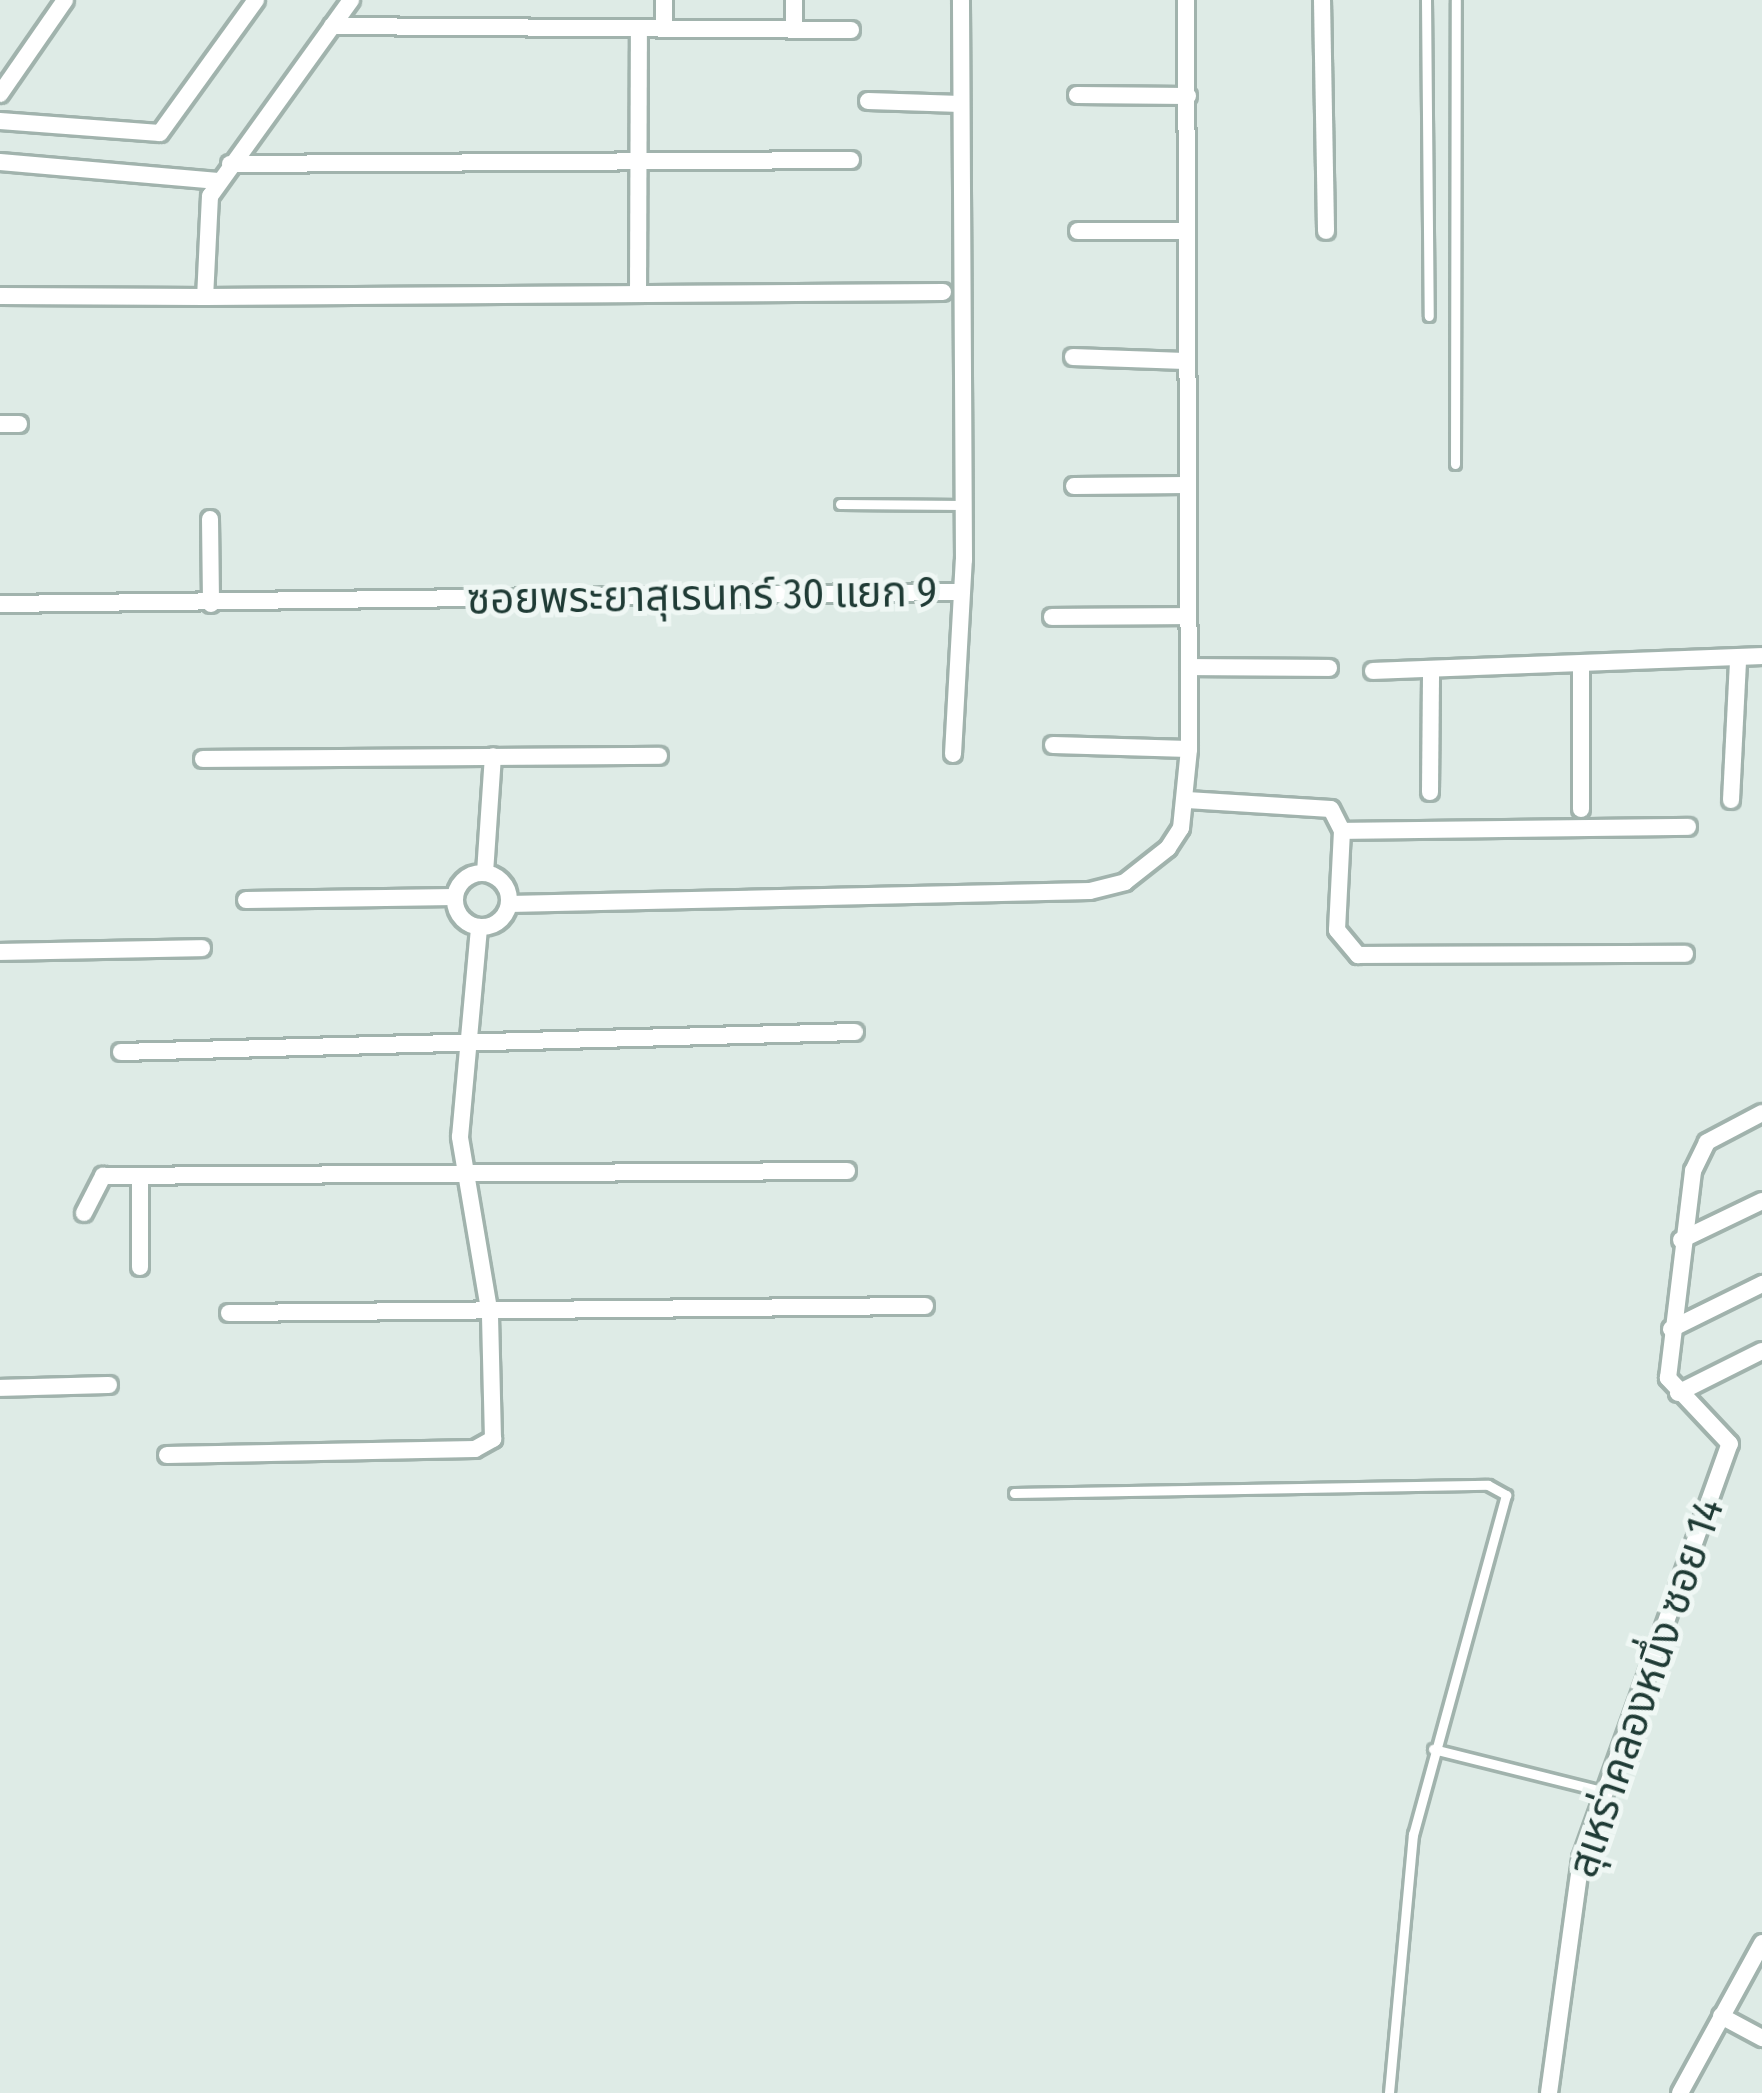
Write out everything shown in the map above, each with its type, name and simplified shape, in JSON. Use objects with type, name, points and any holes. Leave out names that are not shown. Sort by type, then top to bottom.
[{"type":"street","points":[[0,94],[65,0]]},
{"type":"street","points":[[0,121],[160,133],[256,0]]},
{"type":"street","points":[[205,297],[218,181],[351,0]]},
{"type":"street","points":[[664,0],[664,28]]},
{"type":"street","points":[[794,0],[794,29]]},
{"type":"street","name":"ซอยพระยาสุเรนทร์ 30 แยก 9","points":[[0,604],[956,592],[964,505],[962,0]]},
{"type":"street","points":[[479,928],[509,904],[1090,891],[1125,882],[1168,848],[1187,800],[1189,749],[1186,0]]},
{"type":"street","points":[[1322,0],[1325,231]]},
{"type":"street","points":[[332,26],[851,30]]},
{"type":"street","points":[[638,294],[639,28]]},
{"type":"street","points":[[1077,95],[1188,96]]},
{"type":"street","points":[[868,101],[962,104]]},
{"type":"street","points":[[230,164],[851,160]]},
{"type":"street","points":[[0,162],[218,181]]},
{"type":"street","points":[[1078,232],[1187,232]]},
{"type":"street","points":[[0,296],[943,292]]},
{"type":"street","points":[[1073,357],[1184,361]]},
{"type":"street","points":[[1074,486],[1186,485]]},
{"type":"street","points":[[210,519],[211,604]]},
{"type":"street","points":[[952,754],[956,592]]},
{"type":"street","points":[[1052,617],[1187,616]]},
{"type":"street","points":[[1372,671],[1581,669],[1762,656]]},
{"type":"street","points":[[1731,800],[1738,660]]},
{"type":"street","points":[[1189,667],[1329,668]]},
{"type":"street","points":[[1581,669],[1581,808]]},
{"type":"street","points":[[1430,792],[1431,673]]},
{"type":"street","points":[[1053,745],[1189,749]]},
{"type":"street","points":[[203,759],[659,755]]},
{"type":"street","points":[[494,756],[485,873],[509,904]]},
{"type":"street","points":[[1187,800],[1320,806],[1342,831],[1337,930],[1358,955],[1685,954]]},
{"type":"street","points":[[1342,831],[1688,827]]},
{"type":"street","points":[[246,900],[455,897],[485,873]]},
{"type":"street","points":[[167,1455],[486,1446],[500,1408],[490,1316],[464,1172],[479,928],[455,897]]},
{"type":"street","points":[[0,952],[202,948]]},
{"type":"street","points":[[121,1052],[469,1038],[855,1032]]},
{"type":"street","points":[[1762,1113],[1699,1151],[1681,1240],[1667,1378],[1678,1393],[1762,1351]]},
{"type":"street","points":[[84,1213],[97,1179],[847,1171]]},
{"type":"street","points":[[140,1177],[140,1267]]},
{"type":"street","points":[[1681,1240],[1762,1201]]},
{"type":"street","points":[[1671,1329],[1762,1284]]},
{"type":"street","points":[[229,1313],[490,1316],[925,1306]]},
{"type":"street","points":[[0,1388],[110,1385]]},
{"type":"street","name":"สุเหร่าคลองหนึ่ง ซอย 14","points":[[1549,2093],[1574,1895],[1600,1791],[1726,1465],[1722,1425],[1678,1393]]},
{"type":"street","points":[[1680,2093],[1762,1943]]},
{"type":"street","points":[[1721,2016],[1762,2038]]},
{"type":"lane","points":[[1426,0],[1429,316]]},
{"type":"lane","points":[[1455,464],[1456,0]]},
{"type":"lane","points":[[840,505],[964,505]]},
{"type":"lane","points":[[1014,1493],[1497,1486],[1506,1507],[1433,1749],[1407,1868],[1389,2093]]},
{"type":"lane","points":[[1433,1749],[1600,1791]]}]
